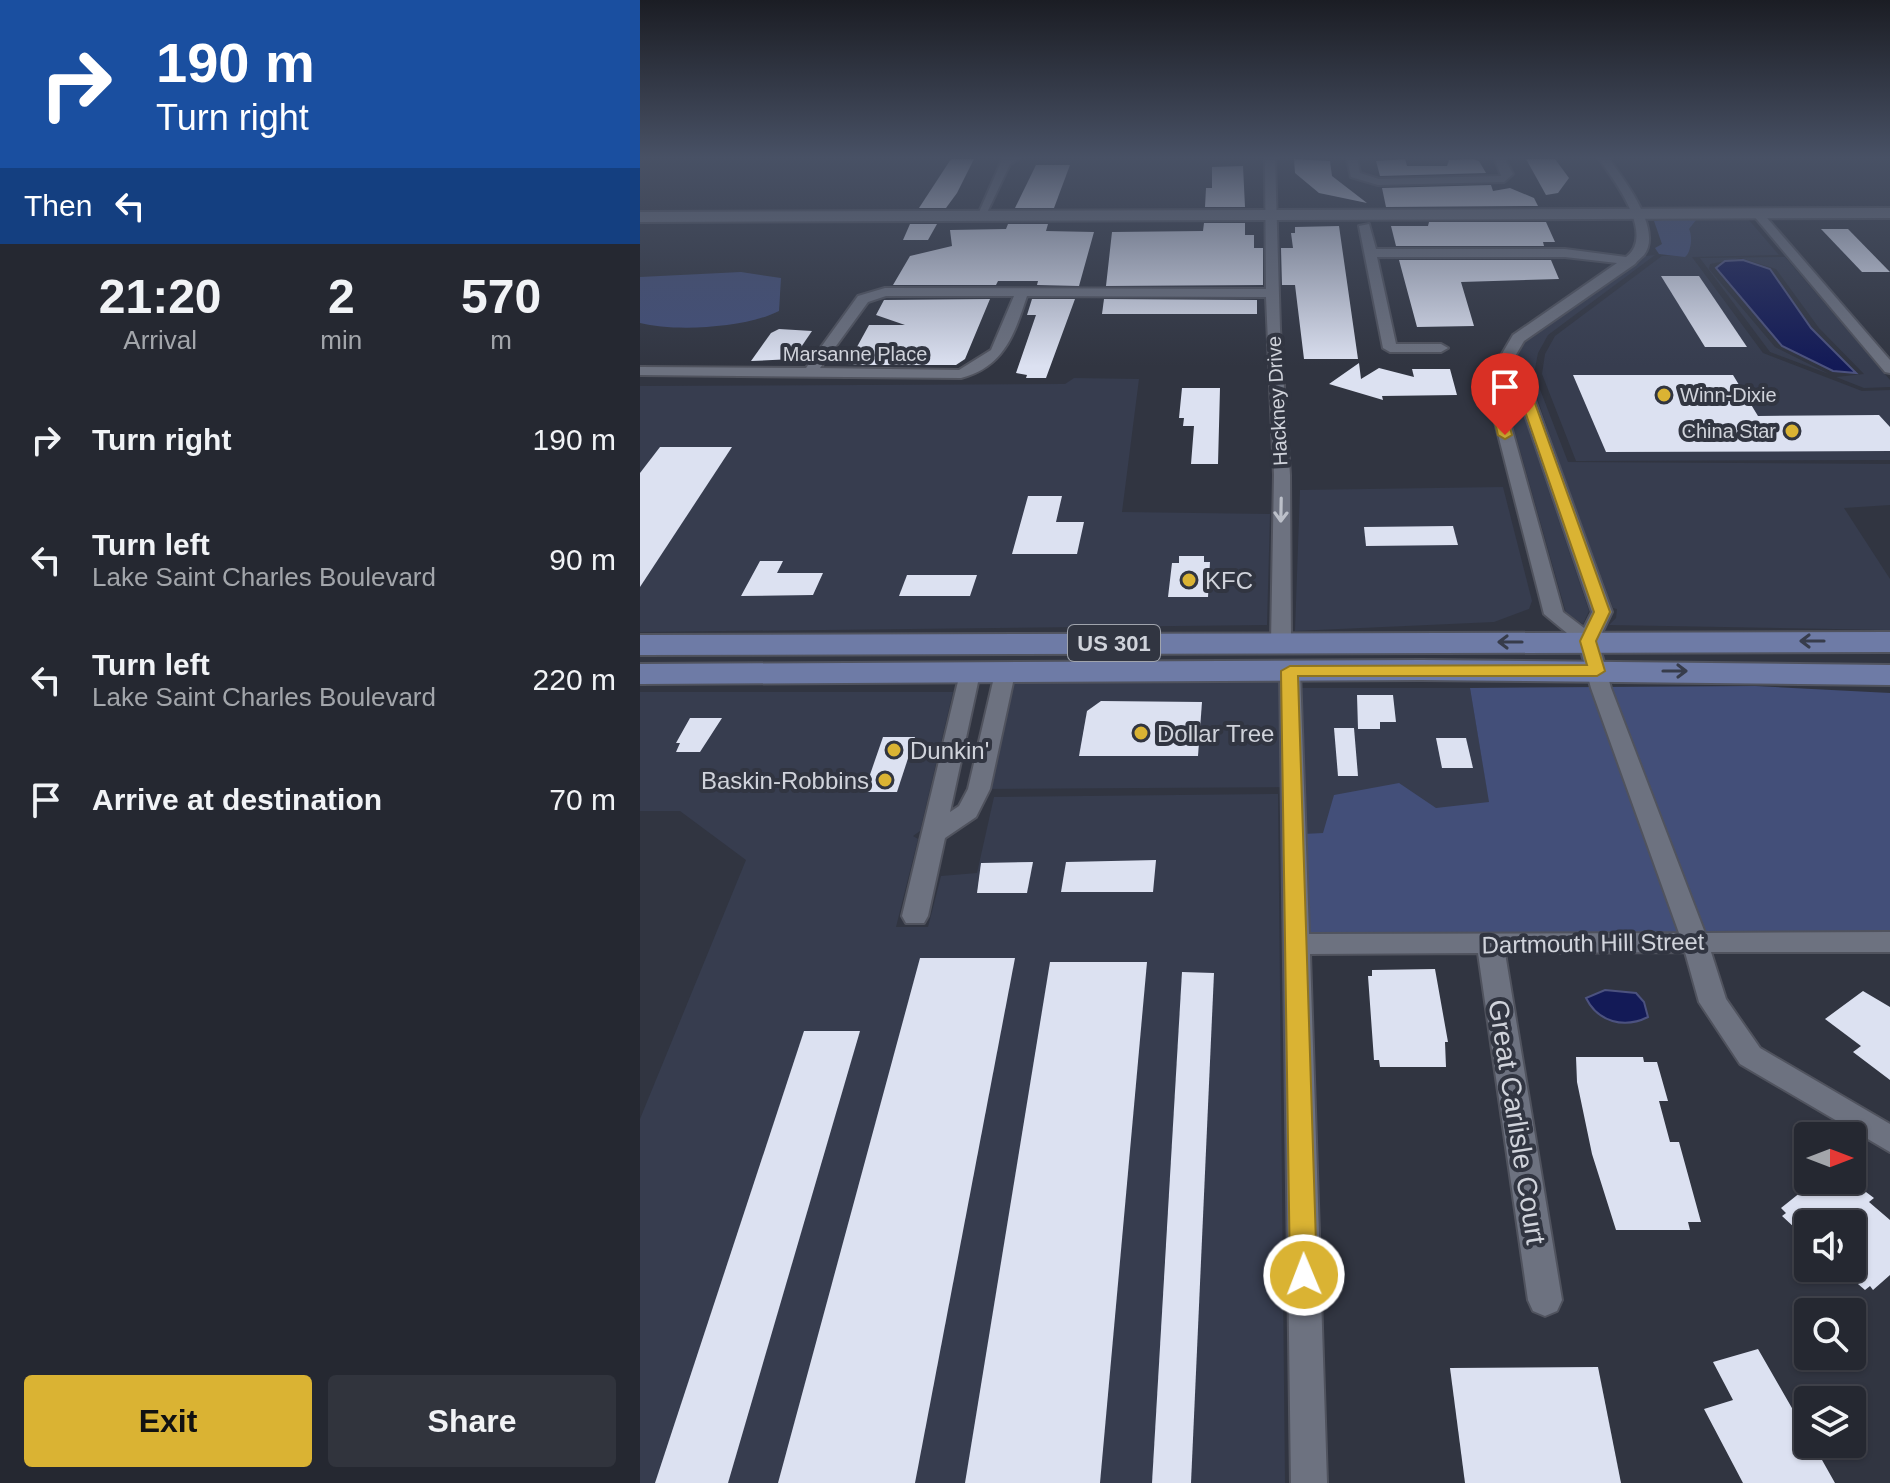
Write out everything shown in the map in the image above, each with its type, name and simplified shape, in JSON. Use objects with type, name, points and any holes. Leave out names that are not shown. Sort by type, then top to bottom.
[{"type":"main road","name":"US 301","points":[[640,674],[1005,673],[1285,657],[1592,656],[1890,642]]},
{"type":"main road","name":"US 301","points":[[640,645],[1234,643],[1285,657]]},
{"type":"main road","points":[[970,673],[980,666],[1011,658],[1144,657],[1234,643]]},
{"type":"main road","points":[[640,661],[823,659],[922,644]]},
{"type":"main road","points":[[781,674],[867,659],[971,657],[982,653],[989,644]]},
{"type":"main road","name":"US 301","points":[[1592,656],[1890,675]]},
{"type":"main road","points":[[1809,672],[1890,664]]},
{"type":"street","name":"Hackney Drive","points":[[1271,228],[1282,475],[1281,546],[1296,944],[1309,1483]]},
{"type":"street","points":[[1365,228],[1390,348],[1441,348]]},
{"type":"street","points":[[1639,228],[1643,245],[1631,261],[1518,338],[1492,383],[1554,614],[1592,656],[1695,941],[1713,1002],[1750,1056],[1890,1139]]},
{"type":"street","points":[[1770,228],[1890,369]]},
{"type":"street","points":[[1370,253],[1565,253],[1631,261]]},
{"type":"street","points":[[809,374],[863,299],[885,292],[1272,293]]},
{"type":"street","name":"Marsanne Place","points":[[640,371],[961,374],[984,367],[999,352],[1022,292]]},
{"type":"street","points":[[1503,364],[1522,384],[1602,612],[1592,656]]},
{"type":"street","points":[[915,916],[970,673]]},
{"type":"street","points":[[934,834],[968,811],[979,789],[1005,673]]},
{"type":"street","name":"Dartmouth Hill Street","points":[[1296,944],[1890,942]]},
{"type":"street","name":"Great Carlisle Court","points":[[1490,944],[1545,1300]]},
{"type":"shaded area","points":[[1657,228],[1690,228],[1690,248],[1685,257],[1659,254],[1655,248],[1662,244]]},
{"type":"shaded area","points":[[1671,228],[1756,228],[1779,255],[1692,257],[1763,353],[1862,391],[1890,390],[1890,460],[1576,461],[1542,374],[1545,354],[1555,336],[1662,256],[1676,255]]},
{"type":"shaded area","points":[[1655,255],[1548,335],[1538,353],[1534,374],[1568,462],[1890,464],[1890,505],[1844,508],[1890,579],[1890,630],[1609,625],[1616,618],[1617,609],[1613,608],[1533,386],[1512,364],[1526,339],[1645,256]]},
{"type":"shaded area","points":[[1785,257],[1890,380],[1890,387],[1864,388],[1836,377],[1864,374],[1819,328],[1776,269],[1741,258],[1710,264],[1709,269],[1775,347],[1829,374],[1770,352],[1700,258]]},
{"type":"shaded area","points":[[1743,260],[1770,269],[1811,328],[1856,373],[1833,371],[1782,346],[1716,268],[1725,261]]},
{"type":"shaded area","points":[[741,272],[781,278],[779,311],[748,321],[710,327],[640,323],[640,277]]},
{"type":"shaded area","points":[[1505,376],[1513,384],[1589,611],[1583,624],[1566,613],[1501,383]]},
{"type":"shaded area","points":[[1074,378],[1139,379],[1122,512],[1270,514],[1267,625],[640,632],[640,386],[1065,384]]},
{"type":"shaded area","points":[[1503,487],[1532,601],[1529,609],[1494,622],[1295,631],[1300,490]]},
{"type":"shaded area","points":[[1290,671],[1293,787],[979,789],[1005,673]]},
{"type":"shaded area","points":[[1755,686],[1890,693],[1890,937],[1300,942],[1300,834],[1323,833],[1334,795],[1399,783],[1436,808],[1489,802],[1470,688]]},
{"type":"shaded area","points":[[1297,688],[1470,688],[1494,828],[1300,834]]},
{"type":"shaded area","points":[[640,692],[953,692],[920,831],[913,836],[918,839],[896,927],[928,927],[941,876],[977,873],[994,797],[1278,794],[1285,1483],[640,1483],[640,1119],[746,860],[680,811],[640,811]]},
{"type":"shaded area","points":[[1605,990],[1636,993],[1644,1002],[1648,1017],[1621,1023],[1597,1013],[1586,998]]},
{"type":"building","points":[[908,228],[935,228],[928,240],[903,240]]},
{"type":"building","points":[[1203,228],[1245,228],[1245,235],[1254,235],[1254,248],[1263,248],[1263,285],[1106,286],[1112,232],[1203,231]]},
{"type":"building","points":[[1295,228],[1339,228],[1358,359],[1304,359],[1295,285],[1282,285],[1281,248],[1293,248],[1291,233],[1295,233]]},
{"type":"building","points":[[1392,228],[1549,228],[1555,242],[1543,242],[1544,246],[1396,246]]},
{"type":"building","points":[[1821,229],[1848,229],[1890,272],[1862,272]]},
{"type":"building","points":[[950,230],[1094,232],[1079,286],[1037,285],[1038,281],[998,281],[996,285],[893,285],[910,256],[952,246]]},
{"type":"building","points":[[1399,260],[1551,260],[1559,279],[1461,282],[1474,326],[1417,327]]},
{"type":"building","points":[[1661,276],[1699,276],[1747,347],[1705,347]]},
{"type":"building","points":[[990,299],[965,359],[956,365],[847,365],[869,325],[905,325],[876,315],[884,300]]},
{"type":"building","points":[[1032,299],[1075,299],[1046,378],[1026,378],[1027,375],[1016,373],[1036,315],[1027,315]]},
{"type":"building","points":[[1104,299],[1257,300],[1257,314],[1102,314]]},
{"type":"building","points":[[779,329],[812,331],[793,359],[751,361],[771,333]]},
{"type":"building","points":[[1359,363],[1361,379],[1379,368],[1414,377],[1412,369],[1450,369],[1457,395],[1382,396],[1383,400],[1329,384]]},
{"type":"building","name":"Winn-Dixie","points":[[1573,375],[1733,375],[1758,416],[1879,415],[1890,427],[1890,451],[1606,452]]},
{"type":"building","points":[[1182,388],[1220,388],[1218,464],[1191,464],[1194,426],[1183,426],[1184,418],[1179,418]]},
{"type":"building","points":[[660,447],[732,447],[640,587],[640,473]]},
{"type":"building","points":[[1028,496],[1062,496],[1056,522],[1084,522],[1077,554],[1012,554]]},
{"type":"building","points":[[1453,526],[1458,545],[1366,546],[1364,527]]},
{"type":"building","name":"KFC","points":[[1179,556],[1204,556],[1204,562],[1210,562],[1208,597],[1168,597],[1172,563],[1179,563]]},
{"type":"building","points":[[760,561],[783,561],[777,573],[823,573],[813,595],[741,596]]},
{"type":"building","points":[[907,575],[977,575],[970,596],[899,596]]},
{"type":"building","points":[[1357,695],[1393,695],[1396,722],[1380,722],[1380,729],[1358,729]]},
{"type":"building","name":"Dollar Tree","points":[[1101,701],[1202,702],[1198,756],[1079,756],[1087,711]]},
{"type":"building","points":[[690,718],[722,718],[700,752],[676,752],[680,743],[676,743]]},
{"type":"building","points":[[1334,728],[1354,728],[1358,776],[1338,776]]},
{"type":"building","points":[[883,737],[915,737],[897,792],[864,792]]},
{"type":"building","points":[[1436,738],[1466,738],[1473,768],[1442,768]]},
{"type":"building","points":[[1156,860],[1153,892],[1061,892],[1066,862]]},
{"type":"building","points":[[1033,862],[1027,893],[977,893],[981,863]]},
{"type":"building","points":[[920,958],[1015,958],[915,1483],[778,1483]]},
{"type":"building","points":[[1050,962],[1147,962],[1100,1483],[965,1483]]},
{"type":"building","points":[[1435,969],[1448,1042],[1445,1042],[1446,1067],[1380,1067],[1379,1060],[1374,1060],[1368,976],[1372,976],[1372,970]]},
{"type":"building","points":[[1182,972],[1214,973],[1191,1483],[1152,1483]]},
{"type":"building","points":[[1863,991],[1890,1007],[1890,1080],[1853,1052],[1861,1046],[1825,1019]]},
{"type":"building","points":[[804,1031],[860,1031],[728,1483],[655,1483]]},
{"type":"building","points":[[1576,1057],[1643,1057],[1644,1062],[1657,1062],[1668,1101],[1659,1101],[1670,1142],[1679,1142],[1701,1222],[1688,1222],[1690,1230],[1616,1230],[1592,1154],[1577,1082]]},
{"type":"building","points":[[1866,1192],[1874,1198],[1869,1202],[1890,1220],[1890,1275],[1873,1290],[1870,1286],[1865,1290],[1856,1282],[1866,1282],[1866,1210],[1794,1210],[1794,1227],[1782,1216],[1786,1213],[1781,1208],[1798,1194]]},
{"type":"building","points":[[1758,1349],[1794,1412],[1794,1458],[1821,1458],[1835,1483],[1743,1483],[1704,1409],[1733,1400],[1713,1362]]},
{"type":"building","points":[[1598,1367],[1621,1483],[1465,1483],[1450,1368]]},
{"type":"place","name":"Winn-Dixie","points":[[1664,395]]},
{"type":"place","name":"China Star","points":[[1792,431]]},
{"type":"place","name":"KFC","points":[[1189,580]]},
{"type":"place","name":"Dollar Tree","points":[[1141,733]]},
{"type":"place","name":"Dunkin'","points":[[894,750]]},
{"type":"place","name":"Baskin-Robbins","points":[[885,780]]},
{"type":"route","points":[[1304,1275],[1290,671],[1597,671],[1588,641],[1602,612],[1522,384],[1503,364],[1492,383],[1505,435]]}]
